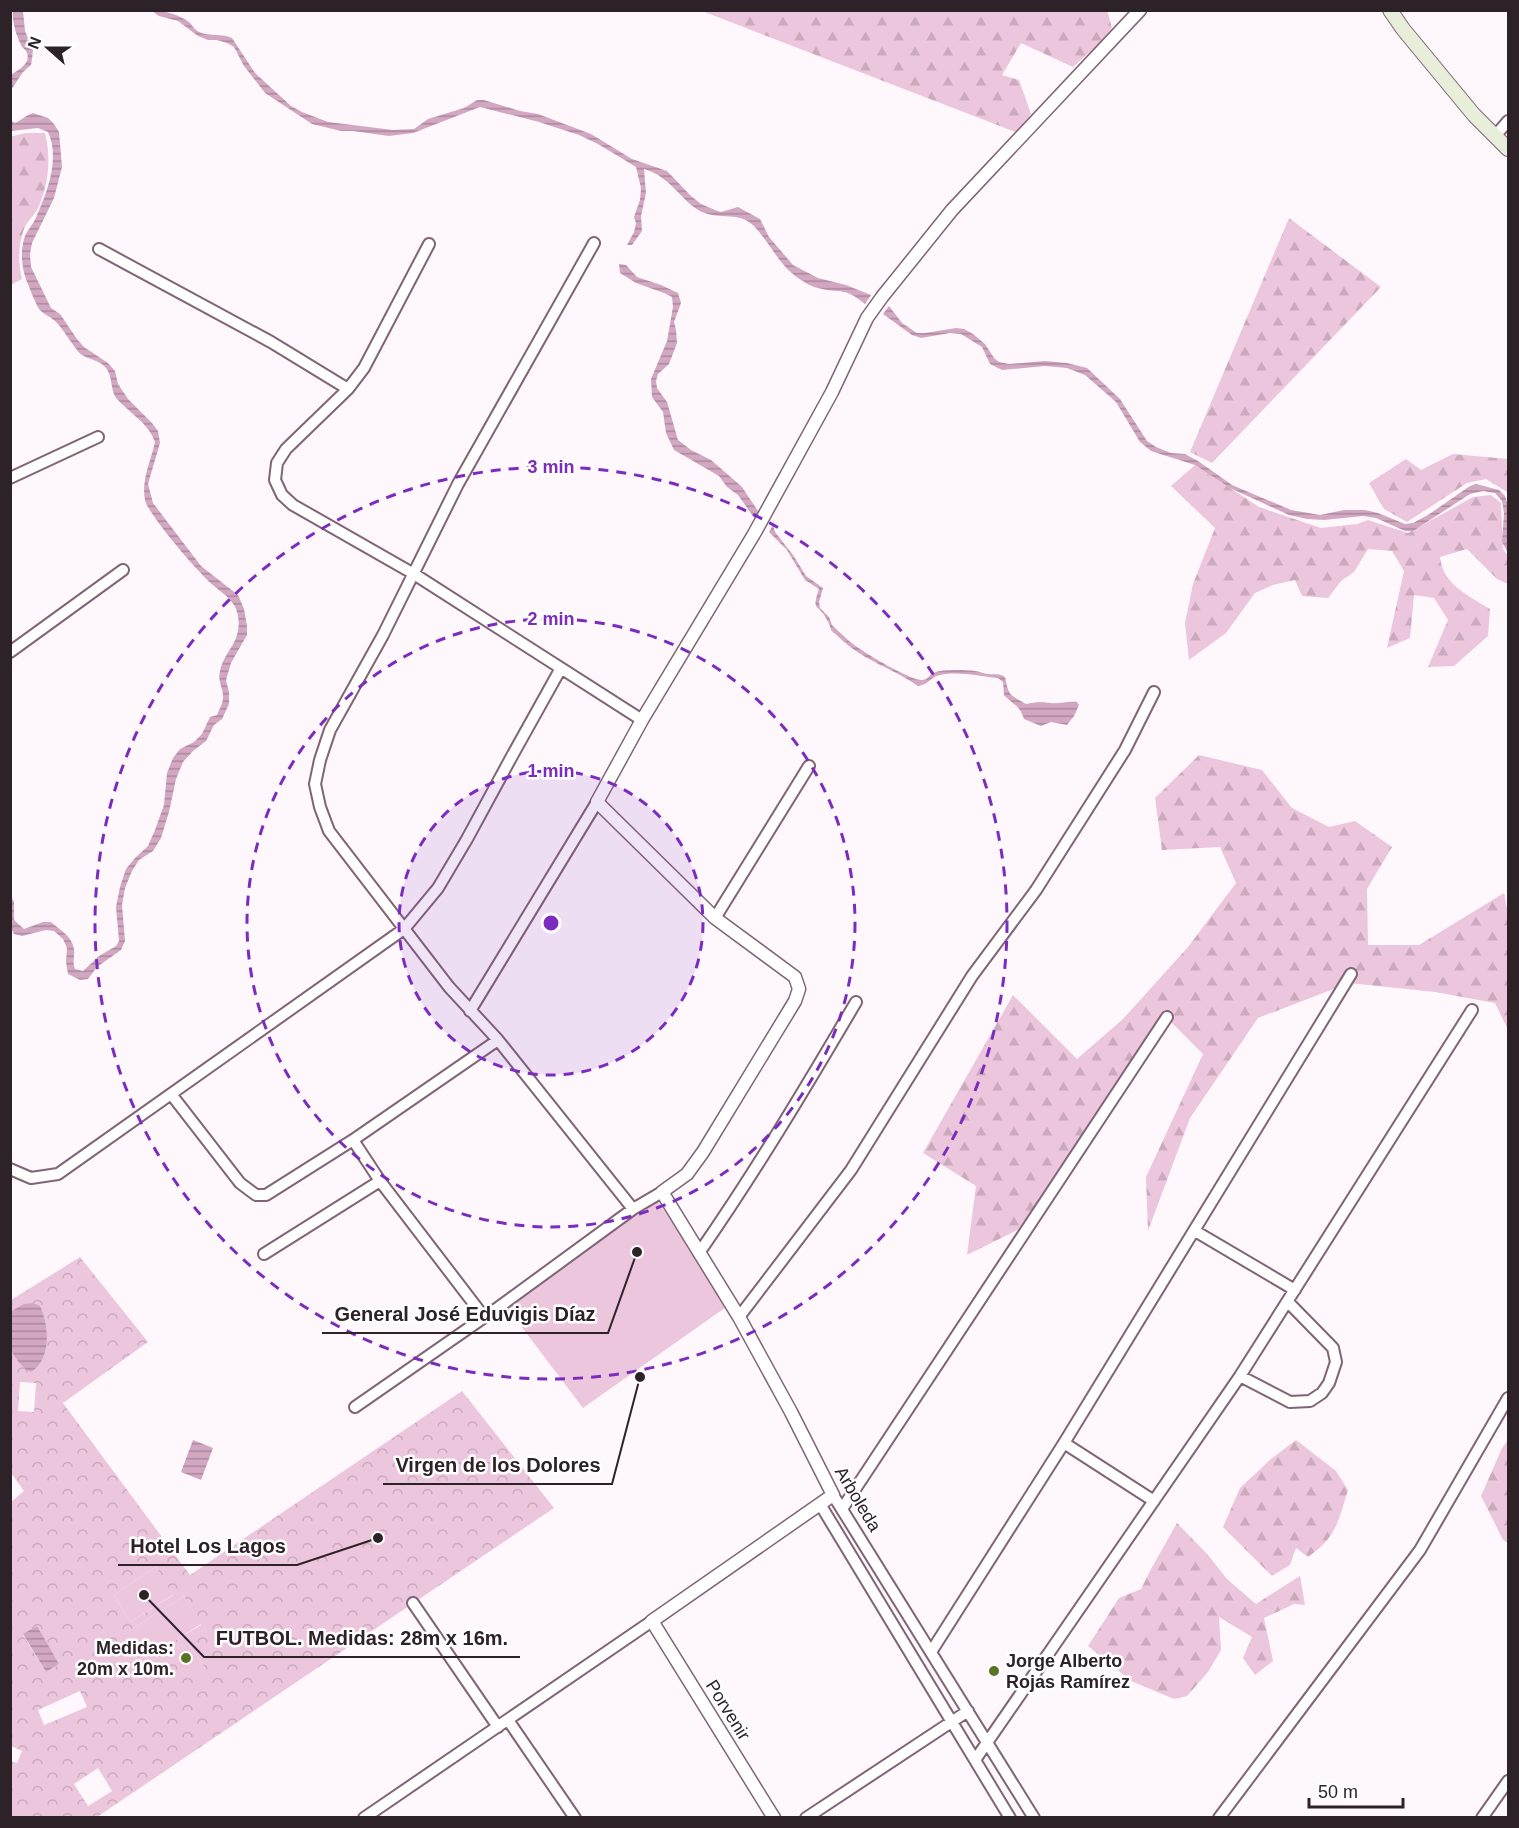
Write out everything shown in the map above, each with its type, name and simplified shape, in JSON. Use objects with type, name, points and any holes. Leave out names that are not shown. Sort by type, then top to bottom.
[{"type":"main road","points":[[1390,10],[1474,115],[1509,149]]},
{"type":"street","points":[[470,1011],[597,802],[642,720],[754,534],[832,392],[867,318],[952,210],[1140,10]]},
{"type":"street","points":[[1496,135],[1509,121]]},
{"type":"street","points":[[594,243],[458,484],[383,635],[330,730],[315,784],[329,831],[449,987],[498,1040],[633,1209]]},
{"type":"street","points":[[429,244],[364,368],[348,389],[286,448],[277,463],[274,480],[282,495],[293,505],[414,574],[642,720]]},
{"type":"street","points":[[99,249],[271,342],[348,389]]},
{"type":"street","points":[[10,478],[98,437]]},
{"type":"street","points":[[10,652],[123,570]]},
{"type":"street","points":[[10,1169],[31,1178],[58,1174],[404,929],[438,888],[561,668]]},
{"type":"street","points":[[739,1317],[851,1170],[972,976],[1036,890],[1125,750],[1154,692]]},
{"type":"street","points":[[715,918],[809,766]]},
{"type":"street","points":[[355,1407],[633,1209],[687,1174],[703,1152],[795,1001],[799,989],[795,977],[715,918],[597,802]]},
{"type":"street","points":[[931,1652],[1064,1443],[1351,974]]},
{"type":"street","points":[[699,1253],[771,1145],[856,1002]]},
{"type":"street","points":[[975,1760],[1240,1376],[1472,1010]]},
{"type":"street","points":[[842,1509],[1167,1017]]},
{"type":"street","points":[[171,1094],[240,1183],[256,1195],[266,1195],[353,1140],[498,1040]]},
{"type":"street","points":[[353,1140],[380,1181],[484,1317]]},
{"type":"street","points":[[264,1254],[380,1181]]},
{"type":"street","name":"Arboleda","points":[[662,1192],[739,1317],[833,1495],[1034,1818]]},
{"type":"street","points":[[1195,1231],[1295,1290]]},
{"type":"street","points":[[1240,1376],[1290,1402],[1310,1401],[1322,1393],[1329,1383],[1336,1362],[1333,1348],[1288,1302]]},
{"type":"street","points":[[1219,1818],[1420,1550],[1509,1398]]},
{"type":"street","points":[[1064,1443],[1154,1501]]},
{"type":"street","points":[[371,1816],[833,1495]]},
{"type":"street","name":"Arboleda","points":[[820,1504],[1010,1818]]},
{"type":"street","points":[[413,1603],[498,1727]]},
{"type":"street","name":"Porvenir","points":[[652,1621],[774,1818]]},
{"type":"street","points":[[806,1818],[968,1711]]},
{"type":"street","points":[[508,1720],[575,1818]]},
{"type":"street","points":[[1482,1818],[1509,1781]]},
{"type":"green space","points":[[1107,10],[1112,28],[1099,44],[1073,67],[1021,43],[1002,75],[1019,80],[1031,114],[1018,133],[702,11]]},
{"type":"green space","points":[[45,133],[48,170],[39,206],[25,226],[22,235],[19,254],[22,279],[11,285],[11,135]]},
{"type":"green space","points":[[1289,218],[1381,287],[1212,463],[1190,452]]},
{"type":"green space","points":[[1453,454],[1508,459],[1508,496],[1507,492],[1486,479],[1467,483],[1407,522],[1384,509],[1369,483],[1406,459],[1421,470]]},
{"type":"green space","points":[[1195,465],[1259,507],[1321,528],[1357,524],[1368,520],[1408,533],[1473,497],[1491,495],[1501,503],[1503,549],[1508,556],[1508,584],[1497,579],[1467,549],[1440,557],[1442,567],[1451,582],[1465,594],[1490,609],[1488,636],[1454,666],[1428,667],[1448,620],[1434,598],[1414,595],[1410,638],[1387,648],[1404,571],[1392,551],[1368,549],[1354,572],[1341,581],[1328,598],[1302,596],[1295,580],[1273,585],[1255,593],[1226,633],[1189,660],[1185,623],[1193,584],[1215,528],[1171,486]]},
{"type":"green space","points":[[1199,755],[1262,770],[1292,808],[1329,827],[1355,821],[1392,847],[1367,889],[1368,945],[1419,945],[1504,893],[1508,914],[1508,1030],[1495,1003],[1435,992],[1349,983],[1258,1018],[1190,1118],[1148,1231],[1146,1177],[1203,1054],[1170,1021],[1042,1218],[967,1255],[976,1186],[923,1153],[1013,995],[1077,1059],[1123,1019],[1188,947],[1236,883],[1220,847],[1162,850],[1155,798]]},
{"type":"green space","points":[[657,1200],[729,1305],[583,1408],[505,1305]]},
{"type":"green space","points":[[80,1257],[148,1342],[63,1403],[190,1575],[462,1391],[554,1508],[97,1817],[11,1817],[11,1761],[17,1763],[22,1751],[11,1746],[11,1502],[24,1491],[11,1473],[11,1300]],"holes":[[[20,1382],[36,1383],[34,1412],[18,1411]],[[156,1567],[173,1595],[130,1622],[114,1595]],[[184,1596],[201,1625],[146,1658],[129,1631]],[[36,1627],[59,1664],[46,1672],[23,1635]],[[184,1637],[205,1668],[188,1679],[168,1648]],[[80,1691],[87,1707],[44,1725],[38,1710]],[[98,1768],[112,1791],[88,1806],[74,1784]]]},
{"type":"green space","points":[[1296,1440],[1336,1471],[1348,1490],[1335,1528],[1318,1550],[1308,1557],[1296,1548],[1290,1565],[1272,1576],[1223,1527],[1240,1488],[1271,1459]]},
{"type":"green space","points":[[1508,1440],[1508,1543],[1503,1540],[1481,1496],[1502,1448]]},
{"type":"green space","points":[[1177,1523],[1208,1555],[1227,1579],[1256,1604],[1300,1576],[1305,1605],[1294,1604],[1264,1618],[1273,1661],[1255,1675],[1243,1658],[1252,1637],[1219,1617],[1221,1650],[1208,1672],[1187,1696],[1174,1699],[1131,1681],[1088,1646],[1119,1598],[1141,1589]]},
{"type":"green space","points":[[156,1567],[174,1594],[130,1622],[114,1595]]},
{"type":"green space","points":[[184,1596],[201,1624],[146,1659],[129,1631]]},
{"type":"green space","name":"Medidas: 20m x 10m.","points":[[184,1637],[205,1668],[188,1680],[167,1647]]},
{"type":"shaded area","points":[[13,11],[23,11],[25,31],[33,50],[31,65],[23,72],[11,90],[11,75],[23,66],[28,57],[16,32]]},
{"type":"shaded area","points":[[152,11],[166,12],[181,17],[203,33],[232,38],[255,73],[291,106],[328,122],[393,130],[414,129],[428,119],[464,108],[477,100],[484,100],[538,114],[591,134],[632,159],[667,171],[701,204],[721,212],[738,207],[760,219],[769,237],[793,265],[818,278],[846,285],[871,295],[865,304],[847,293],[808,284],[785,267],[748,221],[702,212],[669,183],[644,169],[646,193],[641,216],[642,231],[632,245],[627,245],[634,232],[636,223],[634,217],[640,200],[641,188],[636,167],[579,135],[539,122],[480,107],[413,133],[389,136],[341,131],[312,124],[265,93],[244,66],[234,47],[198,36],[178,21],[159,16]]},
{"type":"shaded area","points":[[33,113],[48,118],[59,132],[62,167],[54,198],[32,243],[31,267],[51,308],[60,314],[84,347],[108,363],[115,371],[118,384],[128,399],[158,431],[160,443],[148,484],[153,503],[201,566],[238,595],[244,609],[247,626],[247,635],[231,663],[226,680],[229,704],[222,719],[214,725],[206,741],[183,762],[176,779],[161,838],[153,851],[139,860],[125,888],[122,905],[125,941],[121,950],[97,967],[88,979],[80,980],[68,974],[67,948],[63,939],[54,931],[46,930],[22,936],[14,934],[11,928],[11,898],[14,901],[14,920],[24,929],[43,922],[51,922],[68,937],[73,944],[75,969],[83,971],[99,956],[116,946],[119,941],[116,907],[126,869],[148,846],[155,830],[164,805],[167,773],[173,758],[180,749],[194,742],[202,734],[210,717],[217,715],[223,698],[220,671],[238,633],[239,625],[237,611],[232,602],[186,557],[148,507],[144,485],[155,442],[152,436],[116,397],[106,368],[101,363],[79,353],[57,323],[39,309],[30,290],[23,268],[23,244],[45,195],[51,174],[53,152],[48,132],[38,128],[11,131],[10,120],[15,123]]},
{"type":"shaded area","points":[[619,264],[626,265],[637,277],[678,293],[681,303],[674,322],[677,343],[669,364],[658,374],[657,388],[667,402],[678,440],[691,450],[711,460],[742,487],[760,514],[755,519],[738,495],[727,487],[719,476],[674,450],[666,433],[663,412],[652,397],[651,379],[667,341],[673,307],[672,297],[636,283],[620,273]]},
{"type":"shaded area","points":[[889,306],[902,323],[917,333],[964,329],[985,344],[999,362],[1009,364],[1045,361],[1087,368],[1120,399],[1147,441],[1171,453],[1185,454],[1232,485],[1291,510],[1320,515],[1344,510],[1365,510],[1405,524],[1413,523],[1428,515],[1470,486],[1476,484],[1499,490],[1505,496],[1508,505],[1508,553],[1502,542],[1504,513],[1502,501],[1495,493],[1483,491],[1470,494],[1413,531],[1405,531],[1376,518],[1363,516],[1324,520],[1289,515],[1230,488],[1195,465],[1151,451],[1140,442],[1116,402],[1085,375],[1067,368],[1045,366],[1002,370],[990,364],[982,347],[961,334],[950,333],[921,338],[912,335],[883,314]]},
{"type":"shaded area","points":[[773,525],[775,532],[806,576],[823,588],[819,602],[820,608],[837,630],[834,633],[824,614],[816,605],[819,589],[805,580],[787,550],[769,532]]},
{"type":"shaded area","points":[[843,635],[868,654],[916,679],[924,680],[932,674],[948,670],[977,671],[1005,677],[1011,694],[1026,704],[1077,702],[1079,705],[1067,725],[1051,722],[1041,726],[1024,719],[1018,707],[1004,695],[1003,682],[998,678],[947,674],[937,676],[918,686],[852,648],[843,641]]},
{"type":"shaded area","points":[[33,1303],[40,1306],[43,1314],[47,1341],[43,1359],[31,1372],[21,1365],[13,1353],[9,1334],[10,1312],[24,1304]]},
{"type":"shaded area","points":[[193,1440],[213,1448],[201,1480],[181,1472]]},
{"type":"shaded area","points":[[37,1626],[59,1664],[46,1672],[23,1634]]},
{"type":"waterway","points":[[833,629],[845,640]]},
{"type":"place","name":"General José Eduvigis Díaz","points":[[637,1252]]},
{"type":"place","name":"Virgen de los Dolores","points":[[640,1377]]},
{"type":"place","name":"Hotel Los Lagos","points":[[378,1538]]},
{"type":"place","name":"FUTBOL. Medidas: 28m x 16m.","points":[[144,1595]]},
{"type":"place","name":"Medidas: 20m x 10m.","points":[[186,1658]]},
{"type":"place","name":"Jorge Alberto Rojas Ramírez","points":[[994,1671]]}]
